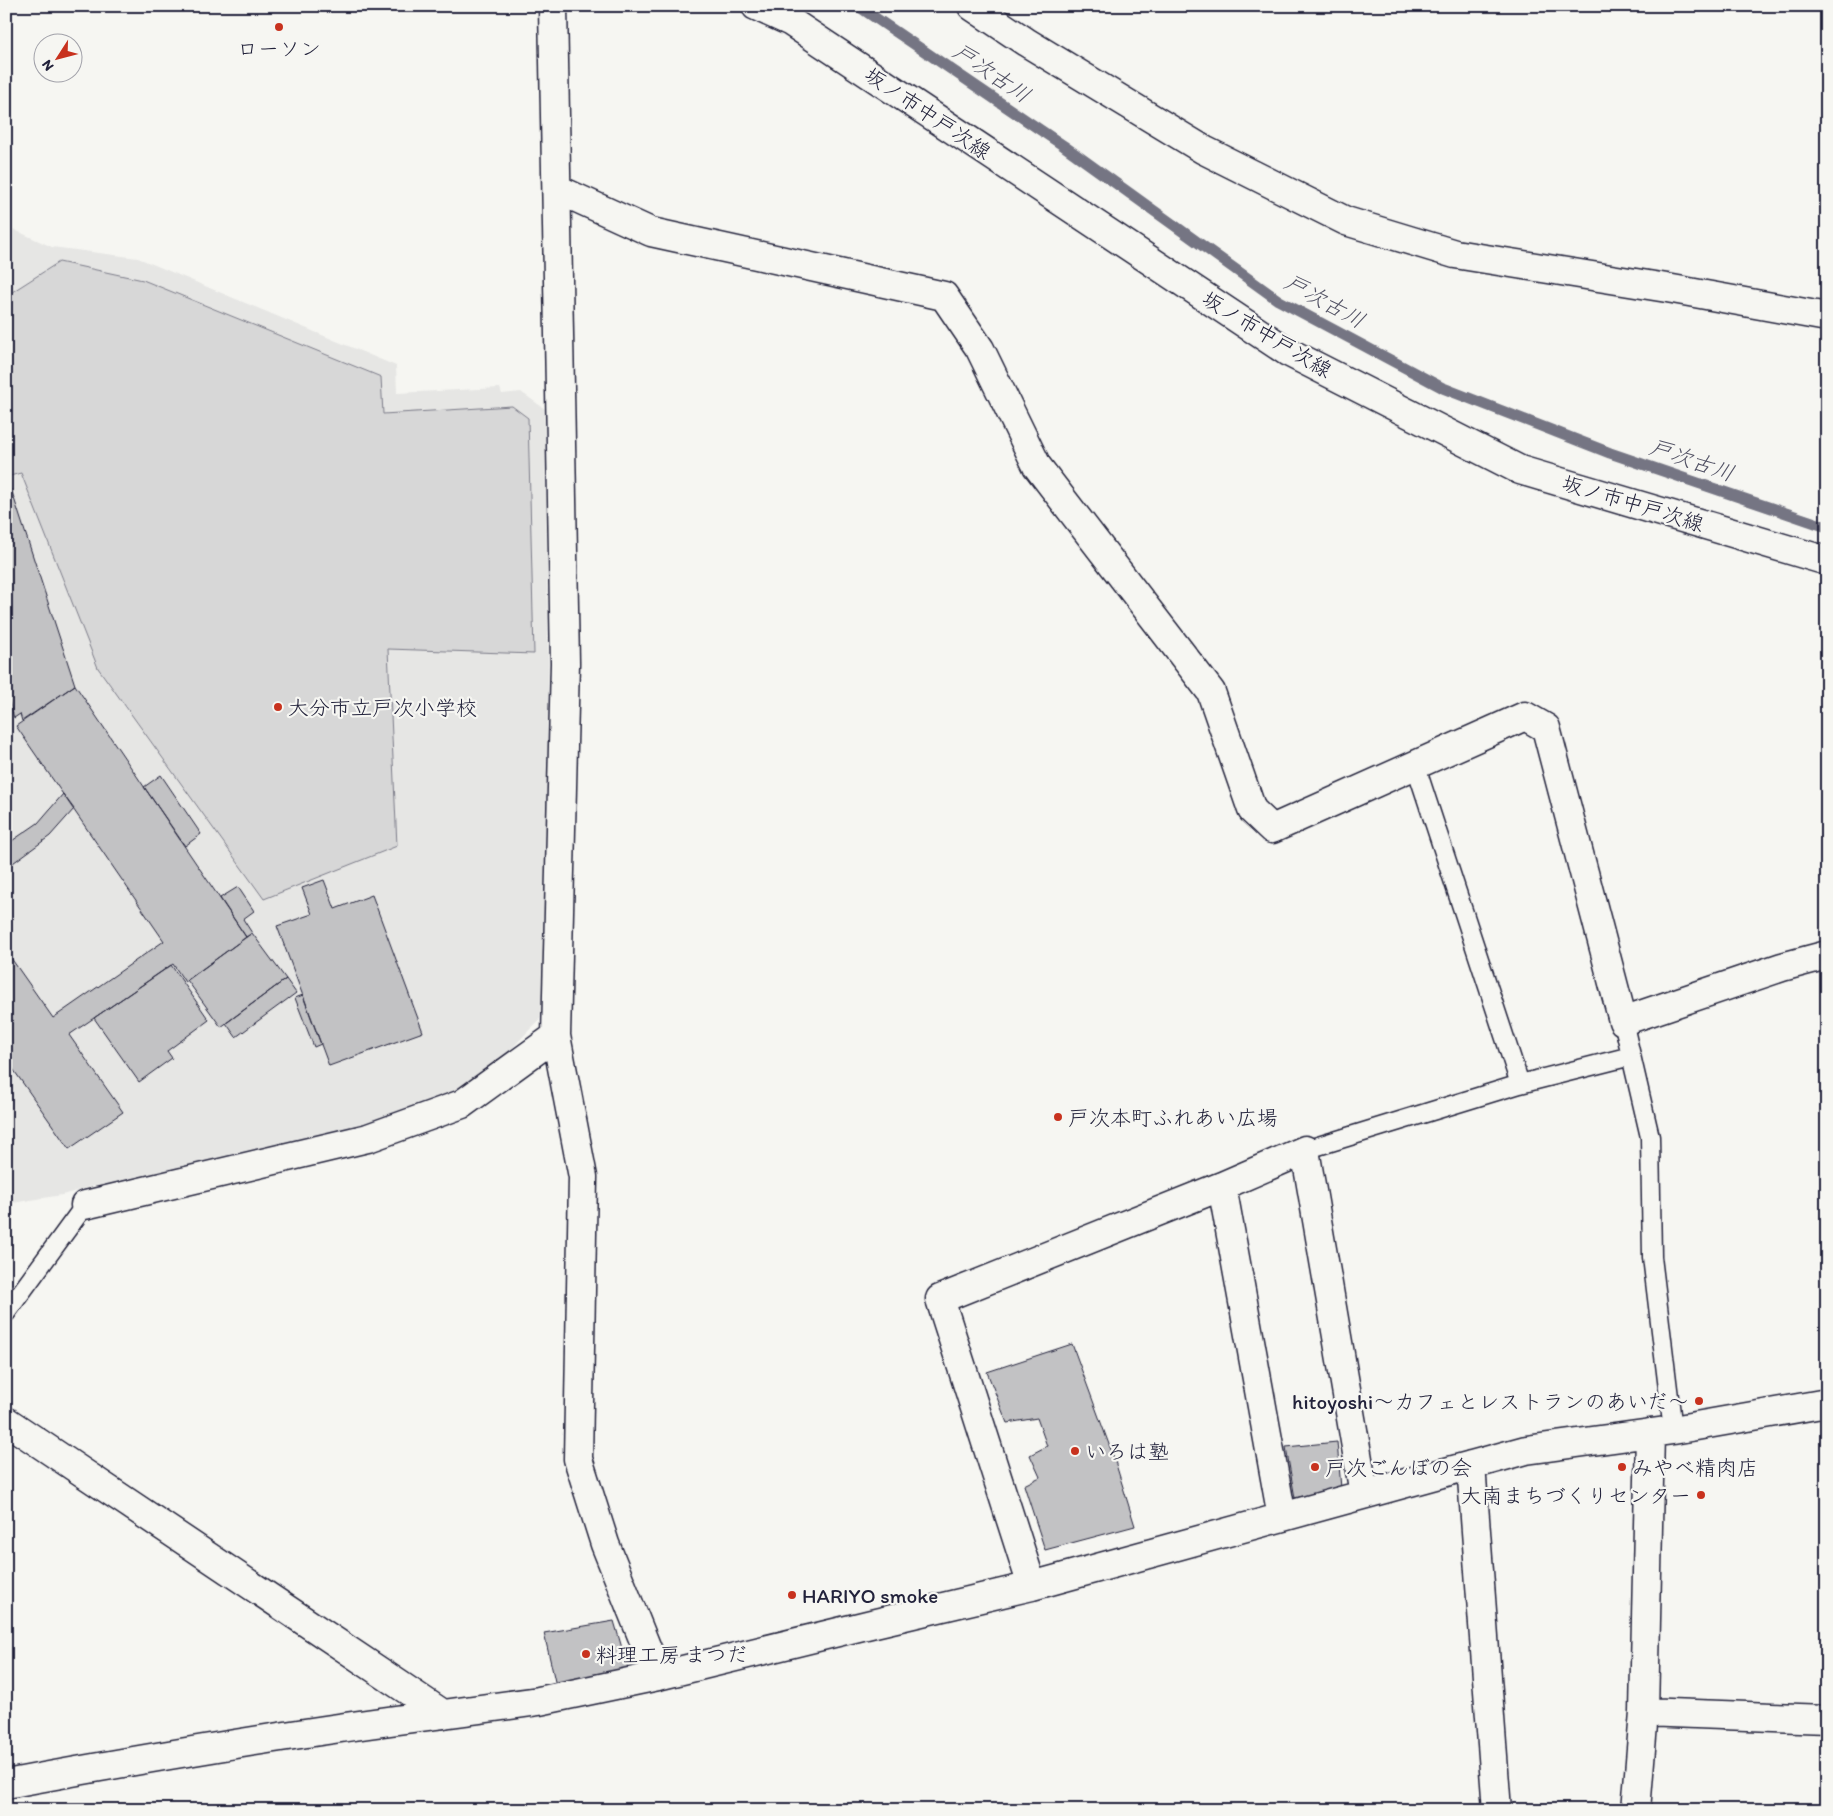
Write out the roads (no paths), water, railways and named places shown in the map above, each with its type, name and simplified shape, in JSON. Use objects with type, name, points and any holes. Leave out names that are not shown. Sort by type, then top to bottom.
[{"type":"street","points":[[553,6],[565,663],[556,1036],[583,1177],[578,1459],[605,1544],[658,1676]]},
{"type":"street","name":"坂ノ市中戸次線","points":[[756,6],[791,22],[1288,352],[1520,470],[1827,561]]},
{"type":"street","points":[[972,6],[1026,42],[1204,150],[1346,222],[1455,254],[1667,288],[1827,317]]},
{"type":"street","points":[[557,189],[651,232],[944,296],[980,348],[1037,466],[1211,692],[1252,810],[1272,829],[1525,716],[1546,728],[1623,1021],[1782,966],[1827,955]]},
{"type":"street","points":[[85,1206],[377,1135],[462,1104],[556,1036]]},
{"type":"street","points":[[1032,1586],[940,1299],[1222,1186],[1305,1150],[1364,1494]]},
{"type":"street","points":[[1222,1186],[1282,1517]]},
{"type":"street","points":[[6,1784],[185,1751],[346,1726],[539,1701],[658,1676],[1032,1586],[1526,1450],[1661,1431],[1827,1403]]},
{"type":"street","points":[[6,1422],[443,1714]]},
{"type":"street","points":[[1636,1810],[1644,1712],[1661,1431]]},
{"type":"street","points":[[1471,1465],[1497,1810]]},
{"type":"street","points":[[1644,1712],[1827,1719]]},
{"type":"lane","points":[[1415,764],[1520,1084]]},
{"type":"lane","points":[[1623,1021],[1650,1137],[1652,1257],[1661,1431]]},
{"type":"lane","points":[[1305,1150],[1520,1084],[1631,1056]]},
{"type":"lane","points":[[6,1313],[85,1206]]},
{"type":"waterway","name":"戸次古川","points":[[858,6],[1064,146],[1278,300],[1443,388],[1610,453],[1827,527]]},
{"type":"place","name":"ローソン","points":[[279,27]]},
{"type":"place","name":"大分市立戸次小学校","points":[[278,707]]},
{"type":"place","name":"戸次本町ふれあい広場","points":[[1058,1117]]},
{"type":"place","name":"hitoyoshi～カフェとレストランのあいだ～","points":[[1699,1401]]},
{"type":"place","name":"いろは塾","points":[[1075,1451]]},
{"type":"place","name":"戸次ごんぼの会","points":[[1315,1467]]},
{"type":"place","name":"みやべ精肉店","points":[[1622,1467]]},
{"type":"place","name":"大南まちづくりセンター","points":[[1701,1495]]},
{"type":"place","name":"HARIYO smoke","points":[[792,1595]]},
{"type":"place","name":"料理工房 まつだ","points":[[586,1654]]}]
